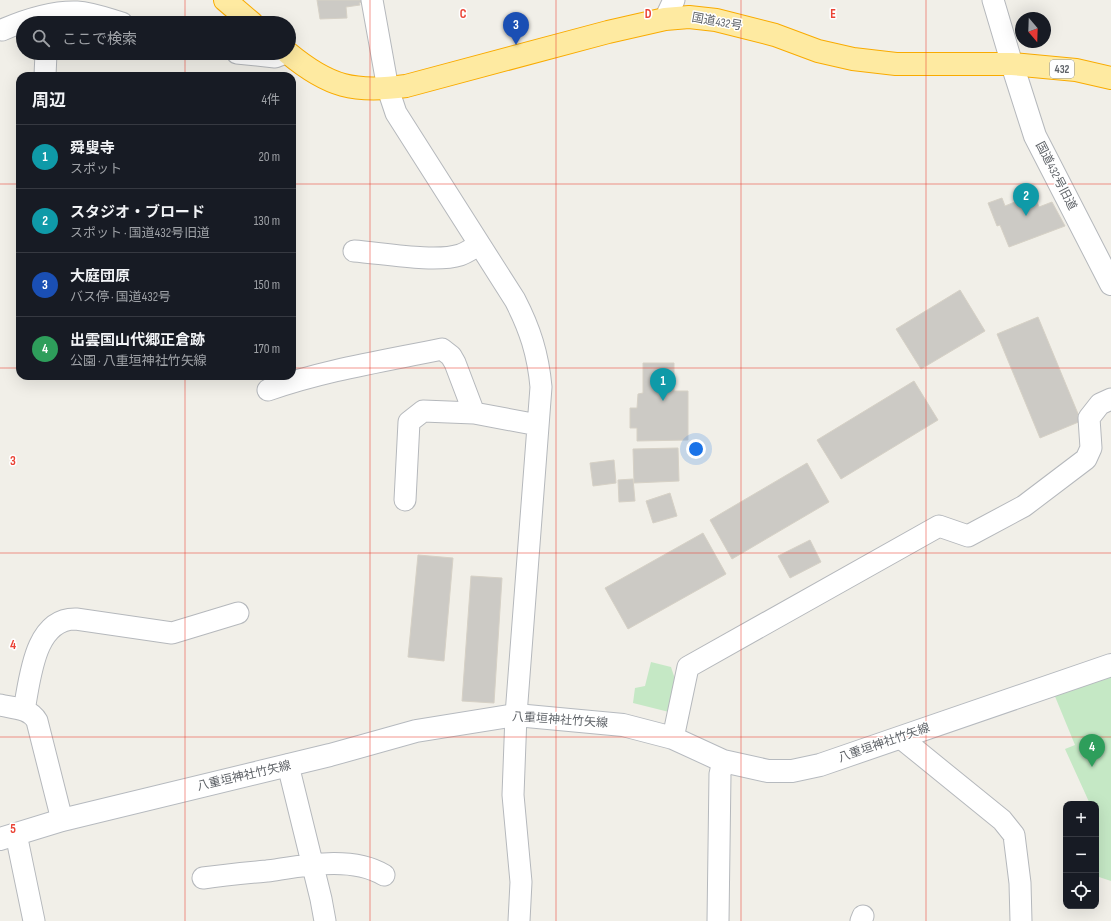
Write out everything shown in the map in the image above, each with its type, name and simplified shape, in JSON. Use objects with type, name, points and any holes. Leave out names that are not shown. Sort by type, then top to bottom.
[{"type":"highway","points":[[225,0],[244,16]]},
{"type":"highway","name":"国道432号","points":[[296,60],[306,68],[333,83],[360,89],[388,88],[406,86],[608,32],[664,19],[689,17],[716,20],[775,35],[818,51],[853,59],[896,64],[1012,64],[1076,70],[1111,78]]},
{"type":"main road","name":"国道432号旧道","points":[[1012,64],[1035,136],[1111,284]]},
{"type":"main road","name":"八重垣神社竹矢線","points":[[8,837],[62,820],[288,765],[416,731],[516,715],[624,725],[673,738],[723,761],[768,771],[792,771],[820,765],[1111,666]]},
{"type":"street","points":[[372,0],[388,88],[396,113],[515,300],[529,328],[540,370],[541,387],[516,715],[513,795],[521,882],[519,921]]},
{"type":"street","points":[[664,19],[674,0]]},
{"type":"street","points":[[993,0],[1012,64]]},
{"type":"street","points":[[60,16],[77,12],[93,16]]},
{"type":"street","points":[[2,30],[16,24]]},
{"type":"street","points":[[45,72],[46,60]]},
{"type":"street","points":[[354,251],[434,258],[461,255],[479,245]]},
{"type":"street","points":[[268,390],[300,379],[337,369],[442,349],[451,356],[474,412]]},
{"type":"street","points":[[673,738],[688,667],[939,526],[968,536],[1024,506],[1086,459],[1090,448],[1089,418],[1100,404],[1111,399]]},
{"type":"street","points":[[406,500],[409,422],[423,411],[474,412],[538,425]]},
{"type":"street","points":[[24,710],[36,654],[44,636],[56,622],[69,618],[76,618],[172,633],[238,613]]},
{"type":"street","points":[[0,706],[24,710],[34,715],[37,721],[62,820]]},
{"type":"street","points":[[901,738],[1002,820],[1014,835],[1020,882],[1021,921]]},
{"type":"street","points":[[718,921],[720,774],[723,761]]},
{"type":"street","points":[[288,765],[313,864],[325,921]]},
{"type":"street","points":[[8,837],[34,921]]},
{"type":"street","points":[[203,878],[313,864],[359,866],[376,870],[384,874]]},
{"type":"green space","points":[[651,662],[671,667],[676,682],[669,712],[633,703],[635,688],[645,686]]},
{"type":"green space","points":[[1111,673],[1111,881],[1099,877],[1099,801],[1089,801],[1065,749],[1075,745],[1054,694]]},
{"type":"building","points":[[317,0],[363,0],[363,2],[359,3],[360,5],[346,7],[347,18],[320,19]]},
{"type":"building","points":[[1027,187],[1030,193],[1033,192],[1039,207],[1052,202],[1065,226],[1009,247],[1000,225],[997,226],[988,203],[1002,198],[1005,206],[1022,199],[1018,190]]},
{"type":"building","points":[[960,290],[985,331],[921,369],[896,329]]},
{"type":"building","points":[[1038,317],[1081,421],[1040,438],[997,334]]},
{"type":"building","points":[[643,363],[674,363],[674,391],[688,391],[688,440],[637,441],[637,428],[630,428],[630,408],[637,408],[638,394],[643,393]]},
{"type":"building","points":[[914,381],[938,420],[841,479],[817,440]]},
{"type":"building","points":[[678,448],[679,481],[634,483],[633,449]]},
{"type":"building","points":[[614,460],[616,483],[593,486],[590,463]]},
{"type":"building","points":[[807,463],[829,502],[732,559],[710,520]]},
{"type":"building","points":[[633,479],[635,501],[619,502],[618,480]]},
{"type":"building","points":[[670,493],[677,516],[653,523],[646,501]]},
{"type":"building","points":[[703,533],[726,574],[628,629],[605,588]]},
{"type":"building","points":[[810,540],[821,562],[790,578],[778,556]]},
{"type":"building","points":[[418,555],[453,558],[444,661],[408,657]]},
{"type":"building","points":[[471,576],[502,578],[494,703],[462,701]]},
{"type":"place","name":"大庭団原","points":[[516,45]]},
{"type":"place","name":"スタジオ・ブロード","points":[[1026,216]]},
{"type":"place","name":"舜叟寺","points":[[663,401]]},
{"type":"place","name":"出雲国山代郷正倉跡","points":[[1092,767]]}]
